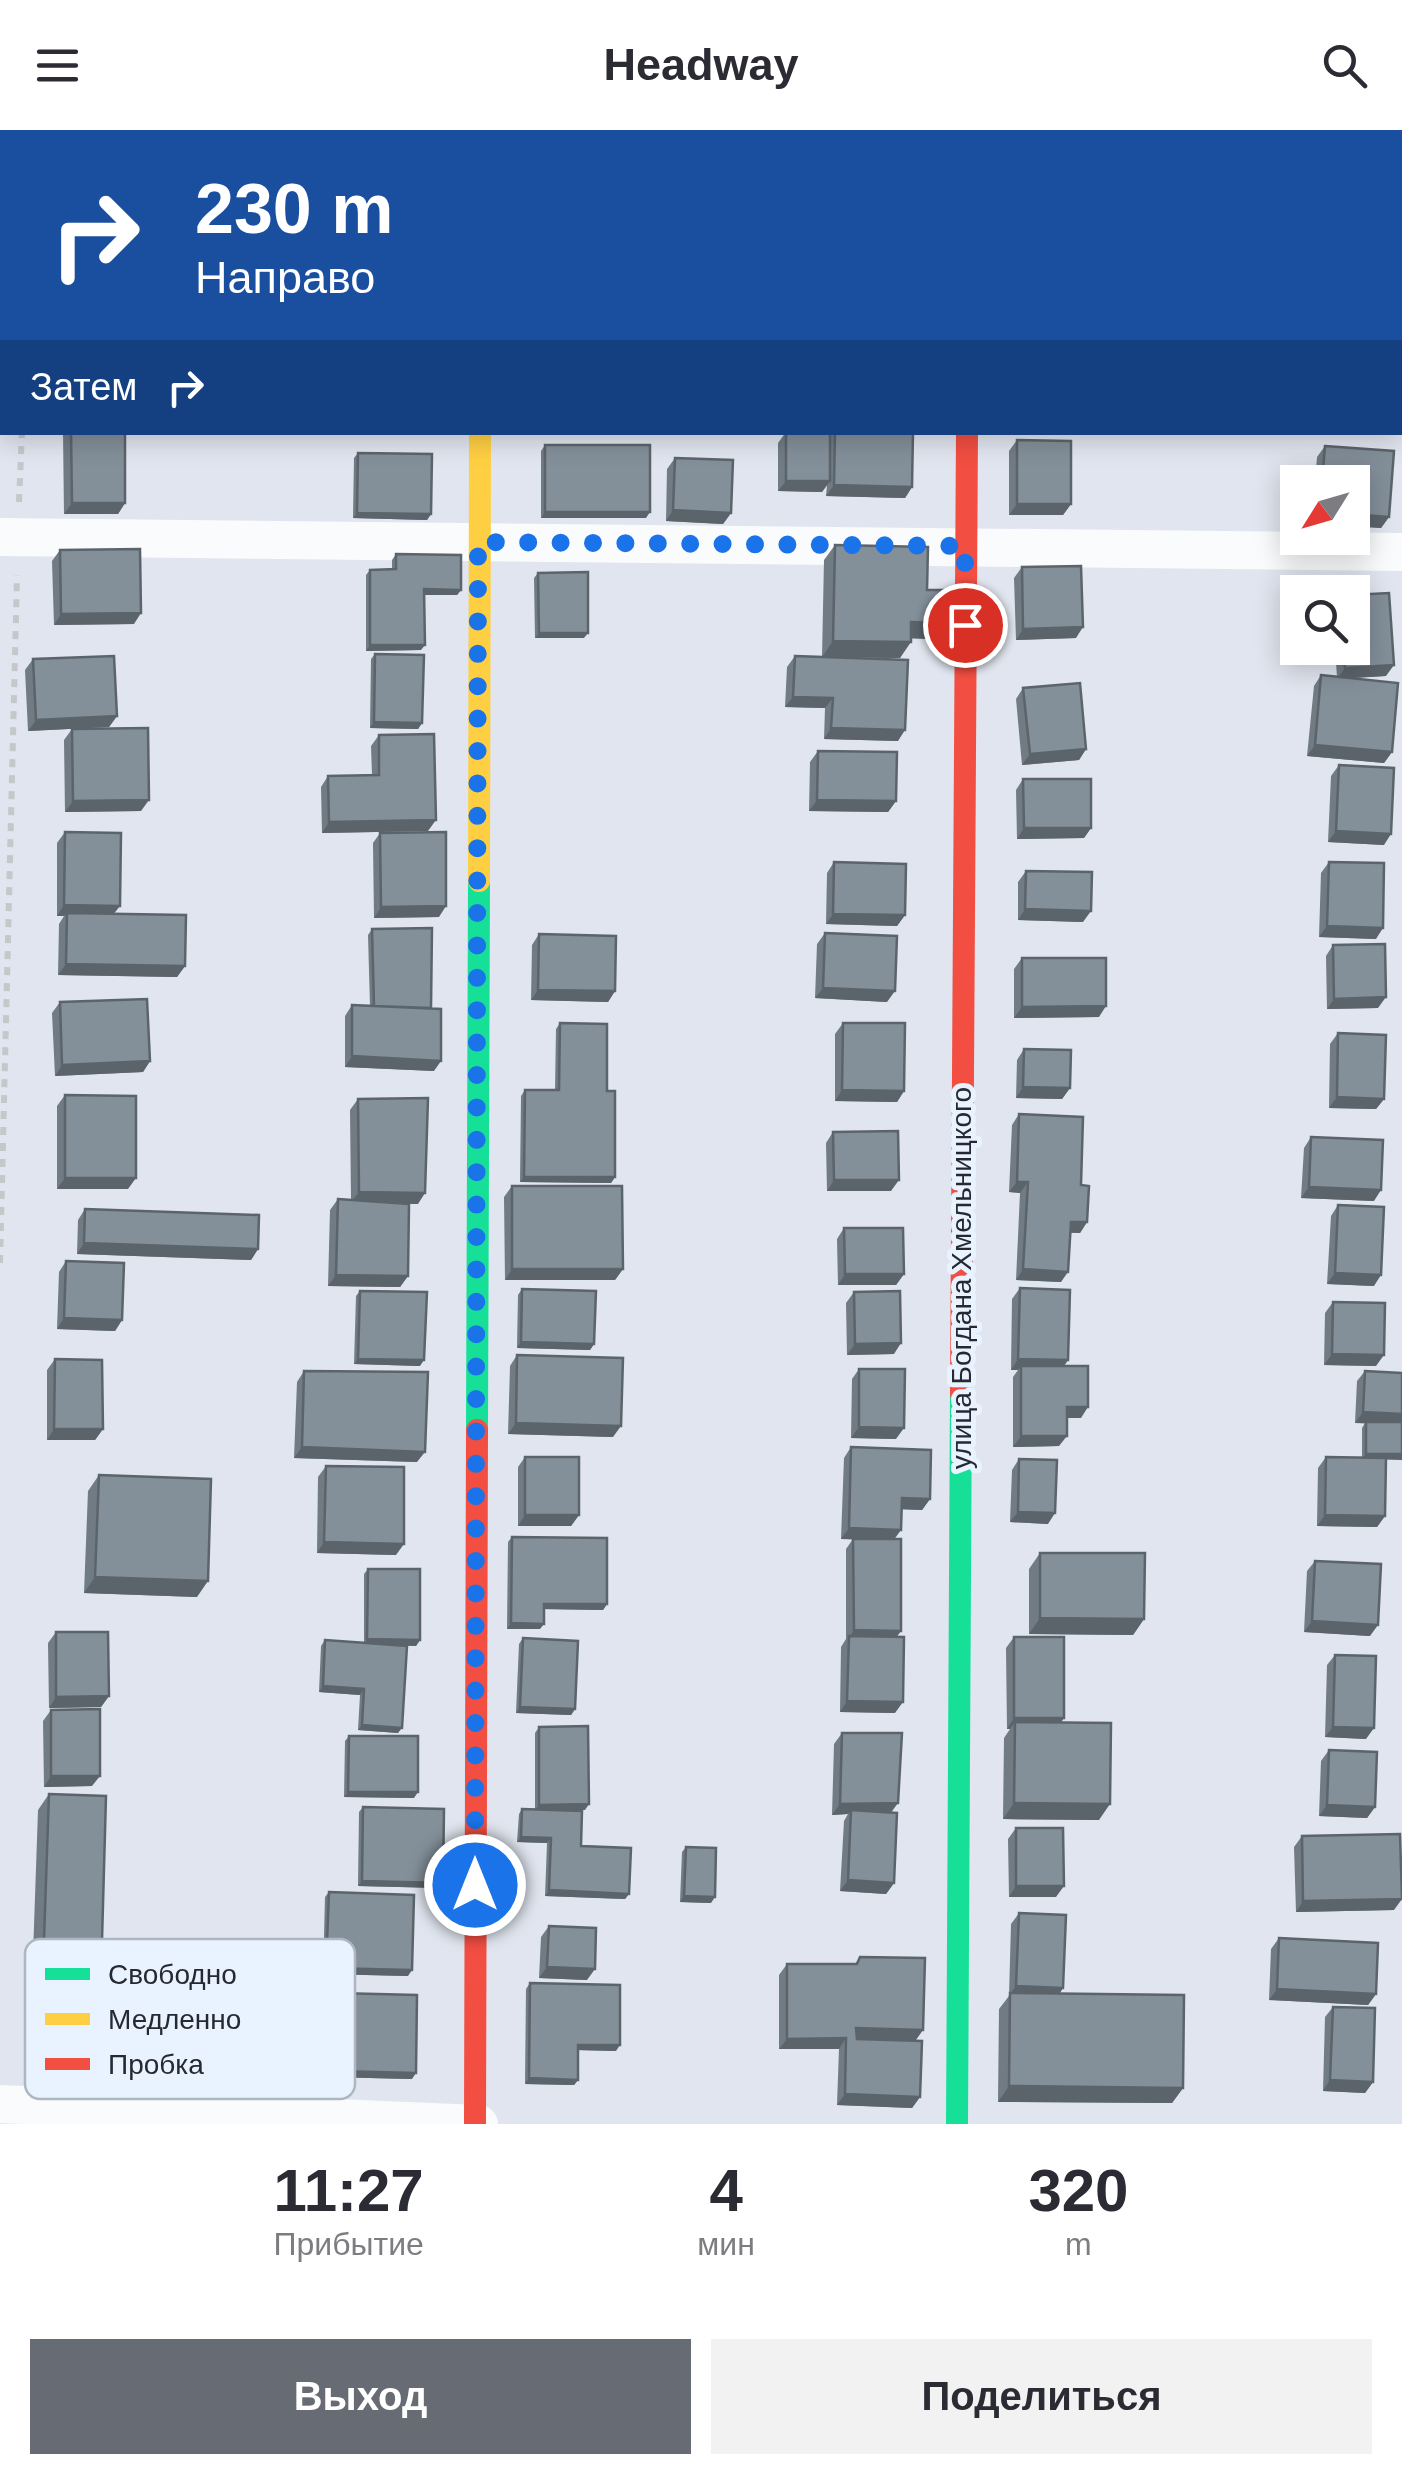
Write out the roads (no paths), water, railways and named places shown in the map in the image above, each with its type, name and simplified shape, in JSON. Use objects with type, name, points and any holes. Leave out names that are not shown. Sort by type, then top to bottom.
[{"type":"street","points":[[0,2104],[476,2124],[480,435]]},
{"type":"street","name":"улица Богдана Хмельницкого","points":[[957,2124],[966,435]]},
{"type":"street","points":[[9,537],[1402,552]]}]
